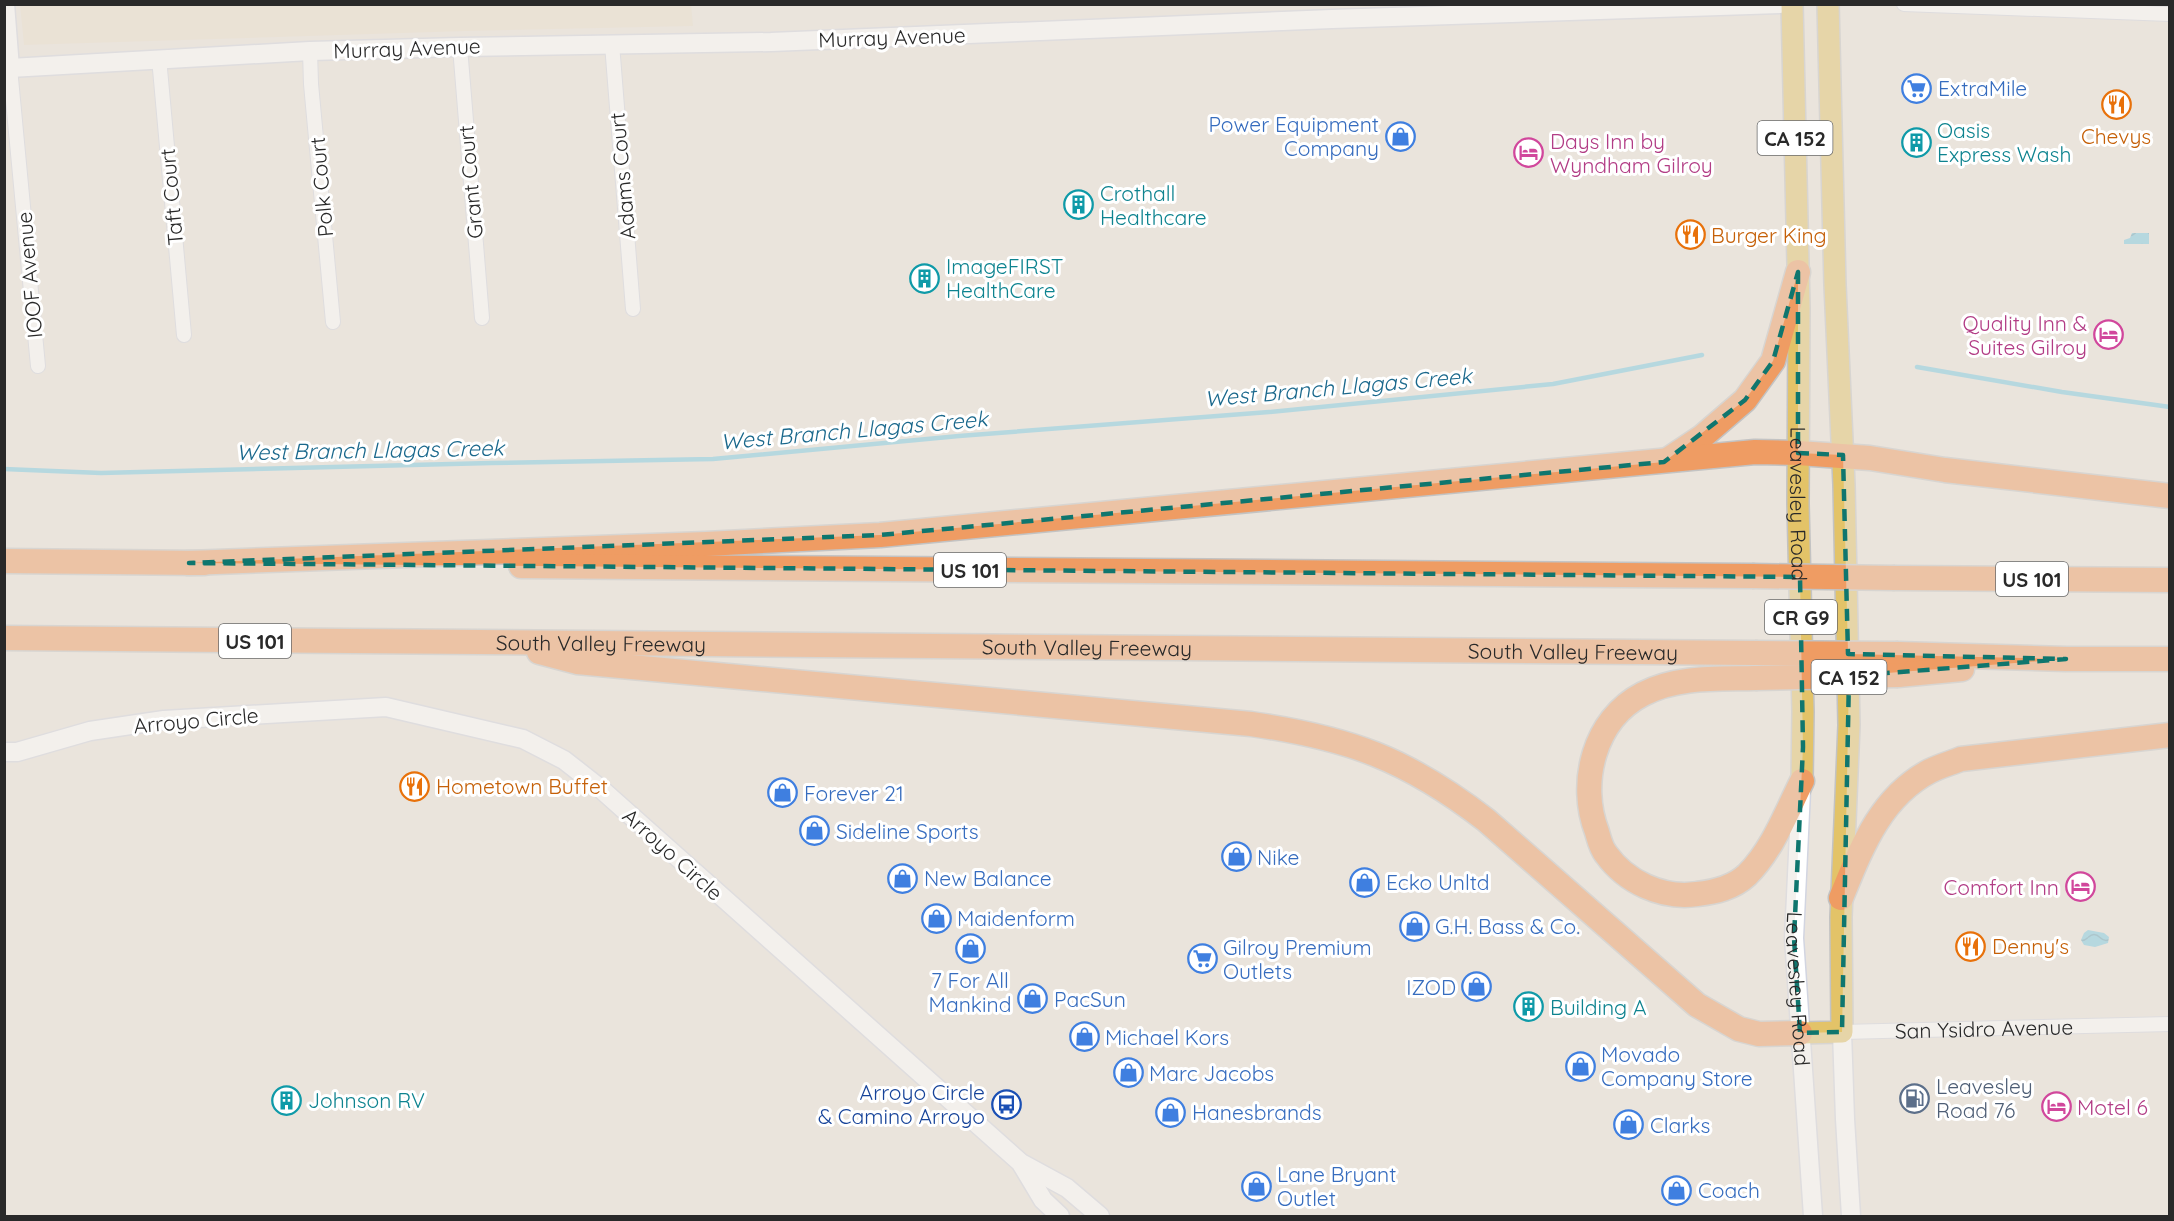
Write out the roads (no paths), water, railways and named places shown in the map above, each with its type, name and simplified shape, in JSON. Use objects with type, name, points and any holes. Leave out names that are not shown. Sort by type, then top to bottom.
[{"type":"highway","name":"CA 152","points":[[189,563],[728,543],[880,535],[1664,462],[1702,437],[1745,400],[1773,362],[1798,272]]},
{"type":"highway","points":[[1664,462],[1755,452],[1843,455],[1945,470],[2169,496]]},
{"type":"highway","name":"US 101","points":[[4,561],[2169,580]]},
{"type":"highway","name":"South Valley Freeway","points":[[4,638],[1755,653],[1898,664],[2066,659],[2169,659]]},
{"type":"highway","points":[[505,643],[577,662],[1251,724],[1312,734],[1347,743],[1409,768],[1461,801],[1486,820],[1678,990],[1711,1015],[1739,1029],[1759,1034],[1800,1033]]},
{"type":"highway","points":[[1802,781],[1772,842],[1746,876],[1721,891],[1684,896],[1654,891],[1628,877],[1605,853],[1593,822],[1589,791],[1596,746],[1607,724],[1644,693],[1665,685],[1688,681],[1755,678],[1898,664]]},
{"type":"highway","points":[[1841,898],[1858,855],[1877,820],[1899,792],[1930,771],[1961,759],[2169,735]]},
{"type":"main road","name":"Leavesley Road","points":[[1792,4],[1798,272],[1802,781]]},
{"type":"main road","name":"Leavesley Road","points":[[1828,4],[1850,725],[1841,898],[1842,1032]]},
{"type":"main road","name":"San Ysidro Avenue","points":[[1800,1033],[1842,1032]]},
{"type":"street","name":"IOOF Avenue","points":[[5,4],[7,68],[38,366]]},
{"type":"street","name":"Murray Avenue","points":[[7,68],[310,51],[460,46],[780,42],[1356,18],[1780,4]]},
{"type":"street","points":[[1904,4],[2169,14]]},
{"type":"street","name":"Adams Court","points":[[612,44],[633,309]]},
{"type":"street","name":"Grant Court","points":[[460,46],[482,318]]},
{"type":"street","name":"Polk Court","points":[[310,51],[333,322]]},
{"type":"street","name":"Taft Court","points":[[159,58],[184,335]]},
{"type":"street","name":"Arroyo Circle","points":[[4,752],[17,752],[90,731],[164,720],[386,707],[523,739],[564,760],[601,789],[1021,1163],[1067,1188],[1100,1216]]},
{"type":"street","name":"Leavesley Road","points":[[1802,781],[1794,930],[1813,1216]]},
{"type":"street","name":"San Ysidro Avenue","points":[[1842,1032],[2169,1024]]},
{"type":"street","name":"Leavesley Road","points":[[1842,1032],[1851,1216]]},
{"type":"street","name":"Arroyo Circle","points":[[1021,1163],[1043,1200],[1060,1216]]},
{"type":"water","points":[[2132,233],[2149,233],[2149,244],[2124,244],[2124,240],[2130,238]]},
{"type":"water","points":[[2088,930],[2104,933],[2109,937],[2108,943],[2095,947],[2084,945],[2081,940]]},
{"type":"waterway","name":"West Branch Llagas Creek","points":[[4,469],[101,473],[713,459],[959,436],[1269,412],[1553,384],[1702,355]]},
{"type":"waterway","name":"West Branch Llagas Creek","points":[[1917,367],[2062,392],[2170,407]]},
{"type":"place","name":"ExtraMile","points":[[1917,88]]},
{"type":"place","name":"Chevys","points":[[2116,105]]},
{"type":"place","name":"Power Equipment Company","points":[[1400,136]]},
{"type":"place","name":"Oasis Express Wash","points":[[1916,142]]},
{"type":"place","name":"Days Inn by Wyndham Gilroy","points":[[1529,153]]},
{"type":"place","name":"Crothall Healthcare","points":[[1079,205]]},
{"type":"place","name":"Burger King","points":[[1690,235]]},
{"type":"place","name":"ImageFIRST HealthCare","points":[[925,278]]},
{"type":"place","name":"Quality Inn & Suites Gilroy","points":[[2108,335]]},
{"type":"place","name":"Hometown Buffet","points":[[415,786]]},
{"type":"place","name":"Forever 21","points":[[783,793]]},
{"type":"place","name":"Sideline Sports","points":[[815,831]]},
{"type":"place","name":"Nike","points":[[1236,857]]},
{"type":"place","name":"New Balance","points":[[903,878]]},
{"type":"place","name":"Ecko Unltd","points":[[1365,882]]},
{"type":"place","name":"Comfort Inn","points":[[2080,887]]},
{"type":"place","name":"Maidenform","points":[[936,918]]},
{"type":"place","name":"G.H. Bass & Co.","points":[[1414,926]]},
{"type":"place","name":"Denny's","points":[[1971,946]]},
{"type":"place","name":"7 For All Mankind","points":[[970,949]]},
{"type":"place","name":"Gilroy Premium Outlets","points":[[1202,959]]},
{"type":"place","name":"IZOD","points":[[1477,987]]},
{"type":"place","name":"PacSun","points":[[1033,999]]},
{"type":"place","name":"Building A","points":[[1529,1007]]},
{"type":"place","name":"Michael Kors","points":[[1084,1037]]},
{"type":"place","name":"Movado Company Store","points":[[1580,1066]]},
{"type":"place","name":"Marc Jacobs","points":[[1128,1073]]},
{"type":"place","name":"Leavesley Road 76","points":[[1915,1098]]},
{"type":"place","name":"Johnson RV","points":[[287,1100]]},
{"type":"place","name":"Arroyo Circle & Camino Arroyo","points":[[1006,1104]]},
{"type":"place","name":"Motel 6","points":[[2056,1107]]},
{"type":"place","name":"Hanesbrands","points":[[1171,1112]]},
{"type":"place","name":"Clarks","points":[[1629,1125]]},
{"type":"place","name":"Lane Bryant Outlet","points":[[1256,1186]]},
{"type":"place","name":"Coach","points":[[1677,1190]]}]
